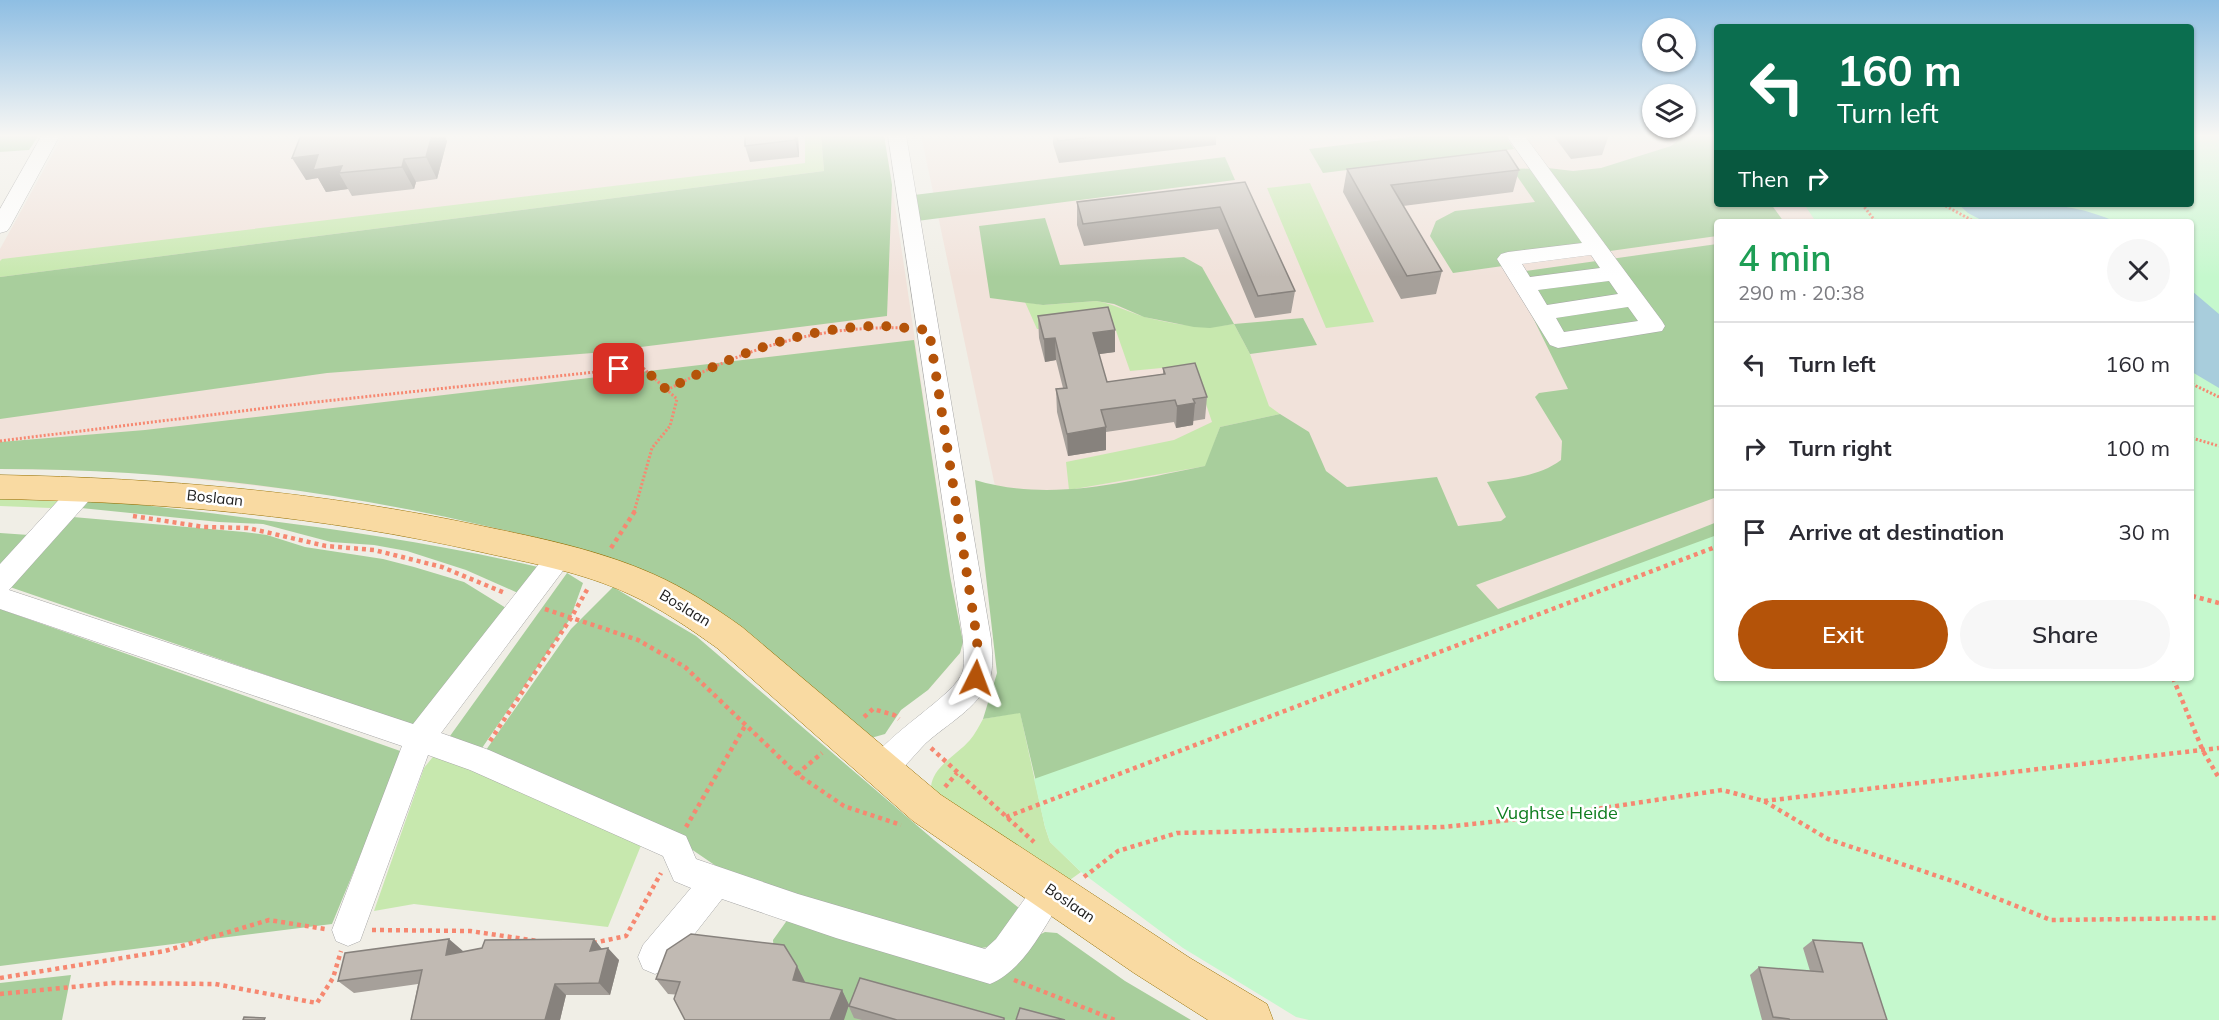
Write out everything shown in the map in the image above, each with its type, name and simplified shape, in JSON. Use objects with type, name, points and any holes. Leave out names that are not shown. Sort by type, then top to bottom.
[{"type":"main road","name":"Boslaan","points":[[0,487],[85,488],[224,498],[372,519],[461,534],[559,557],[656,590],[710,622],[926,807],[1064,885],[1147,956],[1251,1020]]},
{"type":"street","points":[[0,227],[25,183]]},
{"type":"street","points":[[881,769],[916,734],[962,696],[976,678],[978,663],[977,639],[905,183]]},
{"type":"street","points":[[1550,183],[1598,248],[1616,273],[1633,299],[1654,326],[1558,340],[1508,260],[1598,248]]},
{"type":"street","points":[[1524,285],[1616,273]]},
{"type":"street","points":[[1541,313],[1633,299]]},
{"type":"street","points":[[0,582],[85,488]]},
{"type":"street","points":[[348,930],[420,738],[559,557]]},
{"type":"street","points":[[0,598],[478,759],[675,846],[685,870],[839,922],[990,967],[1008,951],[1064,885]]},
{"type":"street","points":[[655,957],[716,882]]},
{"type":"path","points":[[1864,207],[1874,219]]},
{"type":"path","points":[[1948,207],[1970,219]]},
{"type":"path","points":[[667,390],[740,355],[802,335],[878,326],[929,330]]},
{"type":"path","points":[[0,441],[307,403],[642,367],[677,399],[670,426],[652,448],[635,511],[598,569],[571,618],[478,759]]},
{"type":"path","points":[[2194,385],[2219,398]]},
{"type":"path","points":[[2194,439],[2219,446]]},
{"type":"path","points":[[125,515],[204,526],[248,528],[326,546],[395,554],[442,567],[524,602],[638,640],[685,667],[797,774],[844,806],[908,827]]},
{"type":"path","points":[[916,734],[1006,817],[1714,548]]},
{"type":"path","points":[[2194,597],[2219,603]]},
{"type":"path","points":[[2174,681],[2204,751],[2219,778]]},
{"type":"path","points":[[586,943],[626,936],[745,726]]},
{"type":"path","points":[[1764,801],[2219,748]]},
{"type":"path","points":[[1064,885],[1118,851],[1177,833],[1444,827],[1557,815],[1722,790],[1764,801],[1828,839],[1961,884],[2050,920],[2219,918]]},
{"type":"path","points":[[0,978],[165,951],[269,920],[348,930],[470,931],[543,942]]},
{"type":"path","points":[[0,994],[113,983],[215,984],[317,1003],[333,978],[348,930]]},
{"type":"path","points":[[990,967],[1022,985],[1115,1020]]},
{"type":"shaded area","points":[[37,183],[892,183],[950,576],[963,642],[960,653],[928,690],[772,614],[612,559],[526,535],[414,509],[323,493],[117,471],[0,469],[0,249]]},
{"type":"shaded area","points":[[931,183],[1714,183],[1714,207],[2194,207],[2194,183],[2219,183],[2219,1020],[1055,771]]},
{"type":"green space","points":[[641,183],[734,183],[0,277],[2,259]]},
{"type":"green space","points":[[734,183],[892,183],[892,185],[887,316],[593,353],[327,373],[0,419],[0,277]]},
{"type":"green space","points":[[1015,183],[1215,183],[917,221],[914,195]]},
{"type":"green space","points":[[1310,183],[1374,322],[1326,328],[1267,188]]},
{"type":"green space","points":[[1521,183],[1714,183],[1714,207],[1773,207],[1782,219],[1714,219],[1714,236],[1453,273],[1430,236],[1436,221],[1455,211],[1535,202]]},
{"type":"green space","name":"Vughtse Heide","points":[[2194,183],[2219,183],[2219,1020],[1309,1020],[1296,1017],[1183,948],[1081,872],[1050,842],[1034,779],[1714,536],[1714,681],[2194,681],[2194,219],[1814,219],[1806,207],[2194,207]]},
{"type":"green space","points":[[1045,218],[1060,265],[1184,257],[1202,267],[1234,324],[1210,328],[1194,327],[1144,317],[1114,304],[1096,301],[1043,305],[990,298],[979,226]]},
{"type":"green space","points":[[1714,244],[1714,498],[1476,585],[1498,609],[1714,523],[1714,540],[1039,795],[1020,713],[983,719],[997,673],[975,480],[1004,487],[1061,490],[1119,483],[1205,466],[1220,427],[1280,414],[1309,432],[1326,471],[1347,487],[1437,477],[1458,526],[1501,521],[1506,517],[1487,482],[1535,473],[1561,460],[1562,441],[1535,397],[1539,393],[1568,389],[1511,273]]},
{"type":"green space","points":[[1096,301],[1145,317],[1178,324],[1212,326],[1234,324],[1250,354],[1269,406],[1280,414],[1220,427],[1206,466],[1069,490],[1066,462],[1174,440],[1212,422],[1193,365],[1130,371],[1114,325],[1037,329],[1025,302],[1043,305]]},
{"type":"green space","points":[[1303,318],[1317,345],[1250,354],[1234,324]]},
{"type":"green space","points":[[914,340],[950,576],[963,642],[960,653],[928,690],[901,710],[885,734],[871,738],[684,591],[637,569],[588,551],[426,513],[306,492],[184,477],[0,469],[0,442],[145,430]]},
{"type":"green space","points":[[86,498],[370,535],[538,567],[518,593],[466,570],[407,551],[374,545],[331,542],[263,524],[219,522],[81,508]]},
{"type":"green space","points":[[0,499],[59,501],[51,508],[0,506]]},
{"type":"green space","points":[[73,517],[267,535],[305,547],[383,559],[464,582],[506,608],[415,726],[7,586]]},
{"type":"green space","points":[[0,533],[29,535],[0,565]]},
{"type":"green space","points":[[567,573],[583,583],[570,619],[482,748],[450,736]]},
{"type":"green space","points":[[613,587],[696,636],[934,840],[1019,908],[996,946],[981,948],[735,879],[678,840],[486,750],[571,629]]},
{"type":"green space","points":[[0,609],[403,752],[332,924],[0,966]]},
{"type":"green space","points":[[1020,712],[1050,842],[1081,872],[1067,882],[939,798],[931,787],[936,773],[970,740],[983,719]]},
{"type":"green space","points":[[436,753],[642,843],[608,927],[414,904],[374,911],[424,768]]},
{"type":"green space","points":[[788,919],[984,978],[1039,935],[1045,932],[1057,933],[1125,981],[1191,1020],[829,1020],[779,1015],[773,940]]},
{"type":"green space","points":[[71,975],[62,1020],[0,1020],[0,983]]},
{"type":"water","points":[[1961,207],[2065,207],[2109,219],[1979,219]]},
{"type":"water","points":[[2194,293],[2219,314],[2219,388],[2194,373]]},
{"type":"building","points":[[1245,183],[1295,291],[1258,296],[1220,207],[1083,224],[1077,202]]},
{"type":"building","points":[[1355,183],[1411,183],[1391,185],[1442,271],[1407,276]]},
{"type":"building","points":[[1108,307],[1115,330],[1093,333],[1107,382],[1165,374],[1163,368],[1195,363],[1207,397],[1193,399],[1195,403],[1177,406],[1175,400],[1101,410],[1106,427],[1067,434],[1056,389],[1067,388],[1055,338],[1044,339],[1038,316]]},
{"type":"building","points":[[691,934],[784,945],[797,966],[793,980],[842,990],[830,1020],[685,1020],[674,999],[680,982],[656,979],[667,950]]},
{"type":"building","points":[[449,939],[446,955],[482,948],[485,940],[594,939],[590,951],[608,948],[599,983],[555,984],[545,1020],[411,1020],[422,970],[338,981],[345,953]]},
{"type":"building","points":[[1813,940],[1862,943],[1887,1020],[1790,1020],[1773,1017],[1759,967],[1823,972]]},
{"type":"building","points":[[860,978],[1004,1018],[1004,1020],[897,1020],[849,1006]]},
{"type":"building","points":[[1020,1008],[1065,1020],[1016,1020]]},
{"type":"building","points":[[244,1017],[265,1018],[264,1020],[243,1020]]},
{"type":"route","points":[[619,369],[642,367],[667,390],[740,355],[802,335],[878,326],[929,330],[977,639],[976,678]]}]
